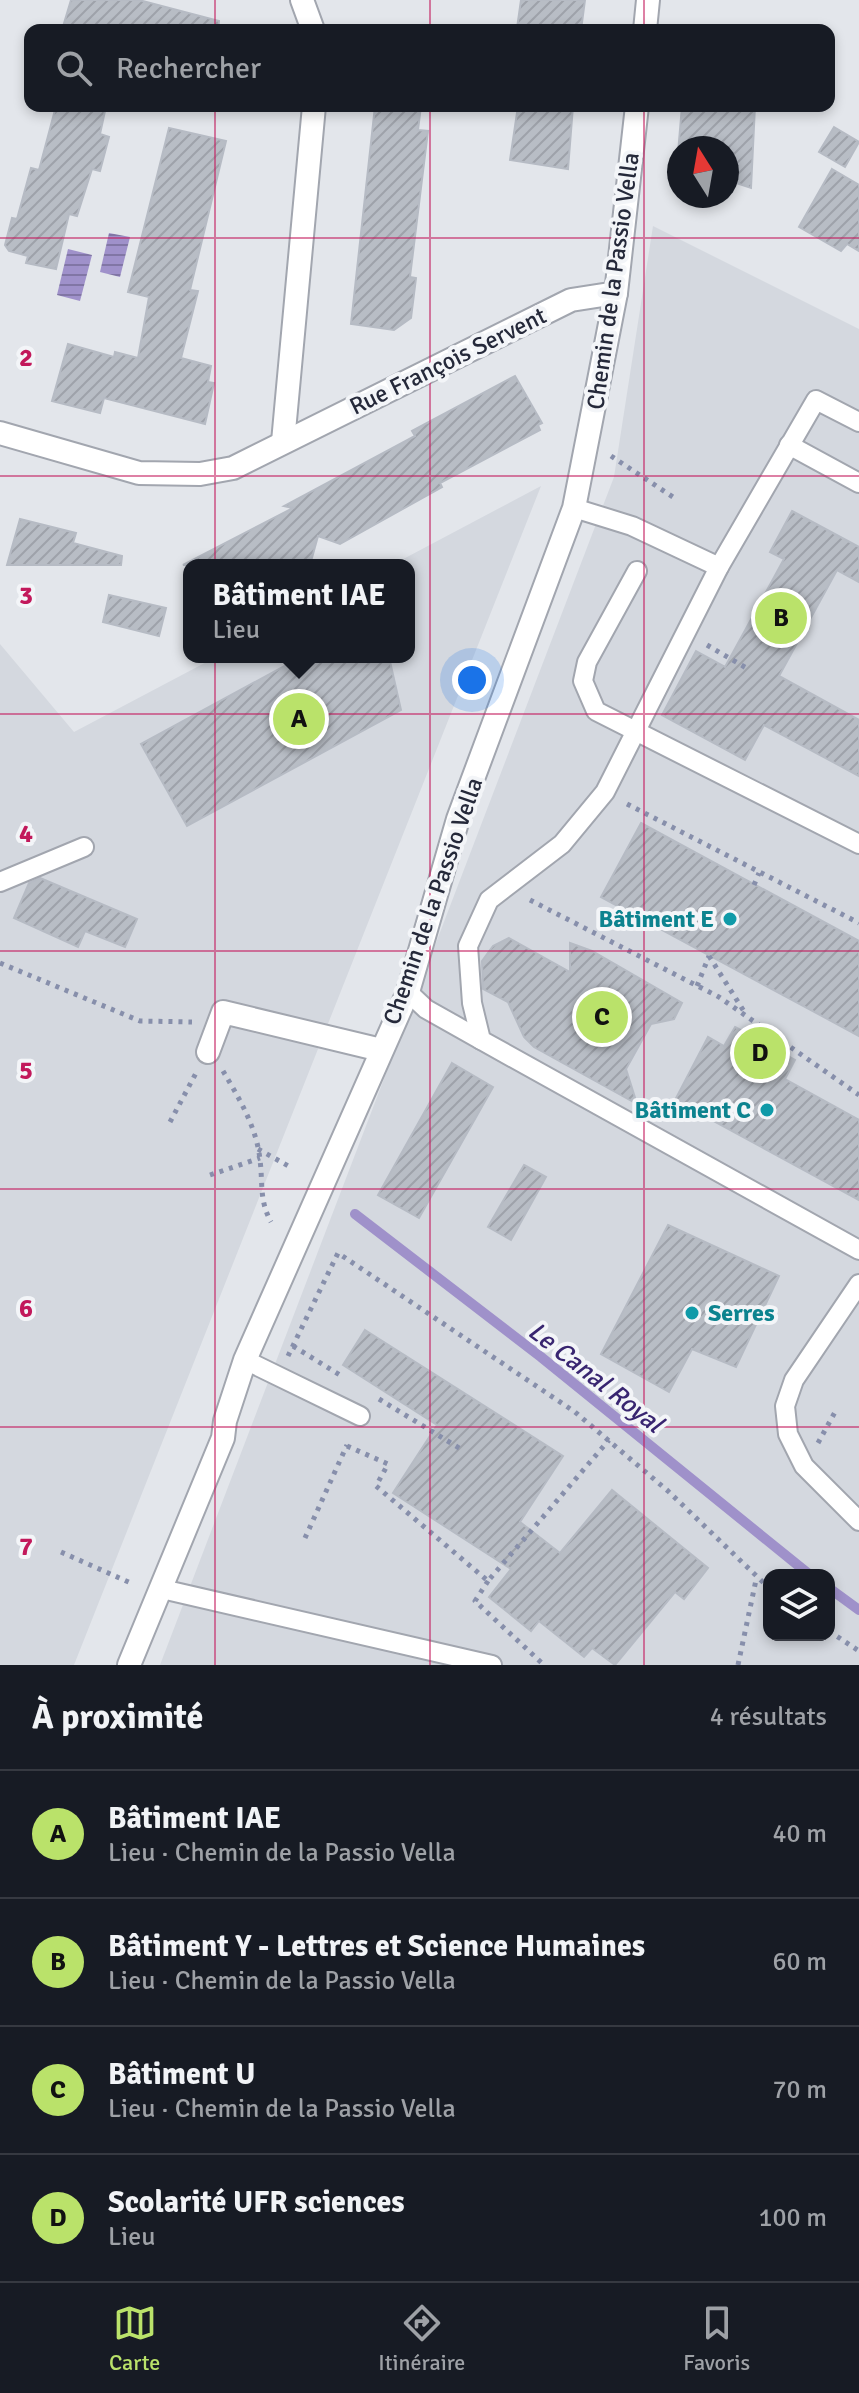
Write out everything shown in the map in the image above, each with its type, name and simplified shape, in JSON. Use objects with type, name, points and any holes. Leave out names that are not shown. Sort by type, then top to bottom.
[{"type":"street","points":[[302,0],[311,24]]},
{"type":"street","points":[[646,24],[648,0]]},
{"type":"street","points":[[283,442],[313,112]]},
{"type":"street","name":"Chemin de la Passio Vella","points":[[129,1665],[223,1438],[225,1421],[245,1360],[408,992],[458,819],[574,508],[616,293],[636,112]]},
{"type":"street","name":"Rue François Servent","points":[[0,433],[139,473],[200,474],[233,468],[571,300],[616,293]]},
{"type":"street","points":[[210,1048],[223,1012],[381,1050]]},
{"type":"lane","points":[[481,1040],[472,1003],[468,946],[489,900],[562,844],[605,792],[633,731],[719,567],[816,400],[859,422]]},
{"type":"lane","points":[[789,445],[859,483]]},
{"type":"lane","points":[[574,508],[632,526],[719,567]]},
{"type":"lane","points":[[637,571],[587,662],[583,681],[596,711],[859,844]]},
{"type":"lane","points":[[0,882],[84,847]]},
{"type":"lane","points":[[408,992],[426,1009],[859,1250]]},
{"type":"lane","points":[[859,1284],[794,1380],[785,1406],[788,1434],[804,1466],[859,1521]]},
{"type":"lane","points":[[245,1360],[360,1416]]},
{"type":"lane","points":[[161,1591],[492,1665]]},
{"type":"path","points":[[588,446],[619,459],[673,497]]},
{"type":"path","points":[[685,632],[748,669]]},
{"type":"path","points":[[605,792],[859,923]]},
{"type":"path","points":[[754,885],[759,873]]},
{"type":"path","points":[[507,886],[697,986],[857,1094],[859,1086]]},
{"type":"path","points":[[697,986],[709,956],[747,1017]]},
{"type":"path","points":[[0,963],[140,1021],[189,1023],[223,1012]]},
{"type":"path","points":[[189,1023],[210,1048],[245,1109],[260,1158],[260,1192],[271,1222]]},
{"type":"path","points":[[170,1122],[186,1091]]},
{"type":"path","points":[[257,1149],[292,1168]]},
{"type":"path","points":[[210,1175],[260,1158]]},
{"type":"path","points":[[280,1375],[338,1253],[575,1412],[668,1491],[763,1584]]},
{"type":"path","points":[[822,1435],[835,1412],[838,1414]]},
{"type":"path","points":[[305,1538],[360,1416]]},
{"type":"path","points":[[544,1665],[475,1601],[488,1581],[609,1440]]},
{"type":"path","points":[[347,1446],[388,1464],[376,1486],[488,1581]]},
{"type":"path","points":[[61,1552],[161,1591]]},
{"type":"path","points":[[738,1665],[756,1579]]},
{"type":"path","points":[[835,1635],[859,1651]]},
{"type":"shaded area","points":[[653,226],[859,329],[859,1665],[160,1665],[614,477]]},
{"type":"shaded area","points":[[109,233],[130,237],[120,277],[100,272]]},
{"type":"shaded area","points":[[68,249],[92,255],[80,301],[57,295]]},
{"type":"shaded area","points":[[541,486],[74,1665],[0,1665],[0,644],[74,732],[205,663],[415,663],[415,559],[403,559]]},
{"type":"building","points":[[71,0],[139,0],[219,21],[219,24],[64,24]]},
{"type":"building","points":[[521,0],[585,0],[582,24],[518,24]]},
{"type":"building","points":[[54,112],[105,112],[100,134],[109,137],[100,171],[92,169],[77,216],[69,214],[56,269],[26,263],[28,256],[9,251],[5,245],[12,218],[17,219],[31,168],[39,170]]},
{"type":"building","points":[[374,112],[420,112],[418,130],[428,131],[410,277],[416,278],[411,318],[394,330],[351,324]]},
{"type":"building","points":[[517,112],[573,112],[568,169],[510,160]]},
{"type":"building","points":[[681,112],[755,112],[751,188],[739,184],[739,136],[679,136]]},
{"type":"building","points":[[834,127],[859,142],[845,167],[819,152]]},
{"type":"building","points":[[169,128],[226,141],[190,290],[198,291],[181,358],[211,366],[208,382],[214,383],[205,424],[104,398],[100,413],[52,401],[68,344],[114,357],[115,352],[138,358],[149,297],[128,292]]},
{"type":"building","points":[[832,169],[859,185],[859,251],[847,244],[841,251],[799,227]]},
{"type":"building","points":[[515,376],[542,423],[538,425],[540,430],[440,483],[442,487],[340,544],[318,536],[312,559],[195,559],[293,508],[284,506],[415,436],[412,431]]},
{"type":"building","points":[[792,511],[859,547],[859,582],[837,570],[779,676],[859,720],[859,776],[764,725],[745,760],[662,715],[696,651],[725,667],[784,559],[770,552]]},
{"type":"building","points":[[20,519],[76,533],[73,543],[122,556],[121,565],[7,565]]},
{"type":"building","points":[[109,595],[166,608],[159,636],[103,622]]},
{"type":"building","points":[[290,663],[390,663],[401,710],[187,826],[141,744]]},
{"type":"building","name":"Bâtiment E","points":[[641,823],[859,941],[859,1036],[601,897]]},
{"type":"building","points":[[40,878],[137,919],[125,947],[85,931],[78,947],[14,918],[29,883]]},
{"type":"building","points":[[509,938],[570,972],[570,943],[592,951],[682,1003],[674,1019],[651,1024],[626,1069],[637,1104],[534,1047],[524,1037],[508,1002],[483,989],[482,961],[493,946]]},
{"type":"building","name":"Bâtiment C","points":[[735,1027],[795,1060],[785,1079],[859,1120],[859,1200],[675,1100],[708,1037],[724,1046]]},
{"type":"building","points":[[452,1063],[493,1087],[419,1218],[378,1195]]},
{"type":"building","points":[[524,1165],[546,1177],[511,1240],[488,1227]]},
{"type":"building","name":"Serres","points":[[668,1225],[779,1276],[736,1367],[692,1349],[669,1392],[601,1354]]},
{"type":"building","points":[[365,1330],[563,1456],[520,1522],[560,1553],[612,1490],[708,1568],[684,1599],[675,1592],[615,1665],[592,1648],[584,1657],[539,1621],[531,1631],[489,1597],[511,1569],[393,1493],[437,1425],[343,1365]]},
{"type":"waterway","name":"Le Canal Royal","points":[[355,1214],[541,1357],[803,1569]]},
{"type":"waterway","name":"Le Canal Royal","points":[[835,1592],[859,1610]]},
{"type":"place","name":"Bâtiment Y - Lettres et Science Humaines","points":[[781,618]]},
{"type":"place","name":"Bâtiment IAE","points":[[299,719]]},
{"type":"place","name":"Bâtiment E","points":[[730,919]]},
{"type":"place","name":"Bâtiment U","points":[[602,1017]]},
{"type":"place","name":"Scolarité UFR sciences","points":[[760,1053]]},
{"type":"place","name":"Bâtiment C","points":[[767,1110]]},
{"type":"place","name":"Serres","points":[[692,1313]]}]
